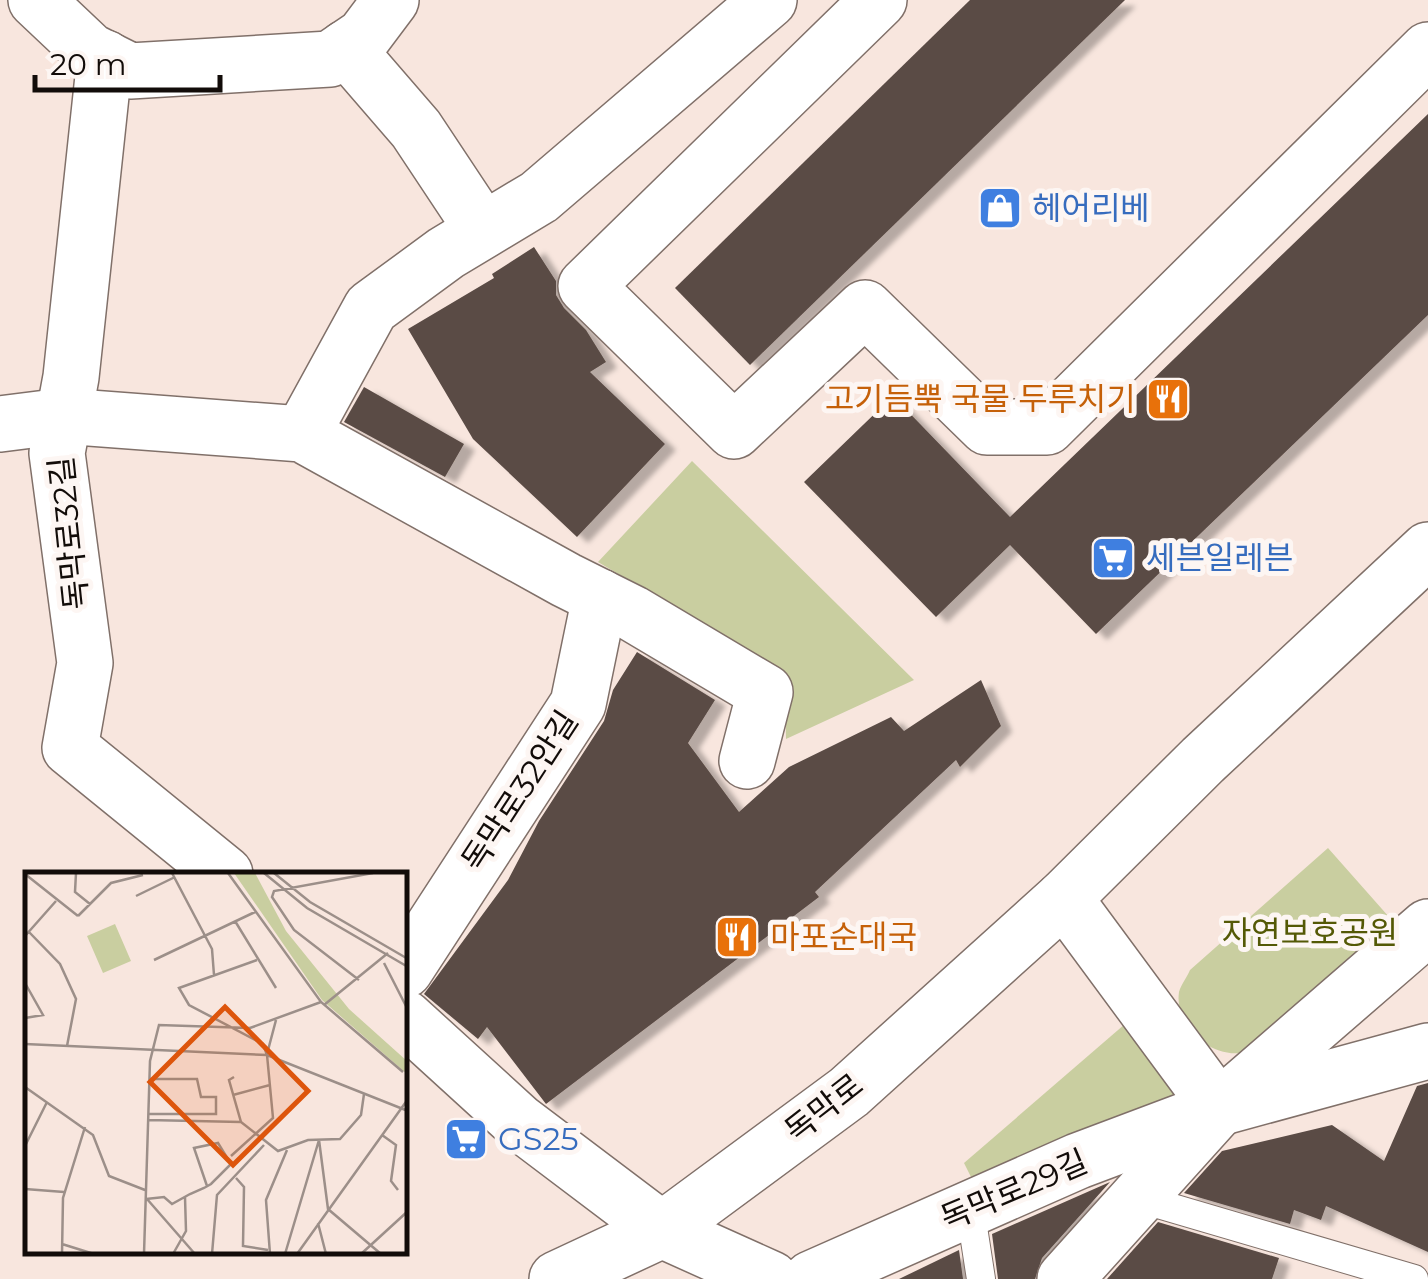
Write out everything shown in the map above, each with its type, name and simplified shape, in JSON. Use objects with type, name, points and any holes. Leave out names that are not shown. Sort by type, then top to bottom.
[{"type":"street","points":[[36,0],[90,51],[130,71],[330,59],[364,36],[391,0]]},
{"type":"street","points":[[302,434],[371,308],[483,230],[540,197],[769,0]]},
{"type":"street","points":[[879,0],[586,286],[734,431],[864,308],[987,427],[1047,428],[1428,50]]},
{"type":"street","points":[[346,48],[416,129],[483,230]]},
{"type":"street","name":"독막로32길","points":[[105,58],[57,453],[85,663],[70,748],[223,872]]},
{"type":"street","points":[[0,424],[64,416],[302,434],[765,692],[747,761]]},
{"type":"street","name":"독막로","points":[[557,1279],[670,1255],[1064,898],[1203,760],[1428,550]]},
{"type":"street","name":"독막로32안길","points":[[408,965],[578,704],[600,597]]},
{"type":"street","points":[[1064,898],[1220,1108],[1065,1279]]},
{"type":"street","name":"독막로29길","points":[[1220,1108],[1428,927]]},
{"type":"street","points":[[408,1021],[670,1255],[770,1279]]},
{"type":"street","name":"독막로29길","points":[[811,1279],[1078,1161],[1220,1108],[1428,1051]]},
{"type":"lane","points":[[1138,1198],[1414,1279]]},
{"type":"lane","points":[[970,1208],[981,1279]]},
{"type":"green space","points":[[692,461],[914,680],[786,739],[785,673],[598,562]]},
{"type":"green space","name":"자연보호공원","points":[[1328,848],[1397,926],[1241,1053],[1206,1044],[1188,1027],[1179,1005],[1179,992],[1190,970]]},
{"type":"green space","points":[[1125,1024],[1177,1093],[1177,1099],[971,1177],[964,1163]]},
{"type":"building","points":[[970,0],[1125,0],[750,365],[675,288]]},
{"type":"building","points":[[1428,114],[1428,315],[1096,634],[1010,545],[936,617],[804,482],[893,396],[1010,517]]},
{"type":"building","points":[[534,247],[556,281],[556,295],[564,308],[586,330],[606,362],[590,372],[665,444],[577,537],[473,439],[408,329],[494,278],[492,274]]},
{"type":"building","points":[[364,387],[464,444],[445,477],[344,422]]},
{"type":"building","points":[[637,652],[715,700],[688,743],[739,812],[789,767],[891,717],[904,731],[981,680],[1001,726],[960,767],[956,760],[815,892],[819,897],[546,1104],[487,1027],[478,1039],[424,994],[508,880],[539,821],[604,721],[613,690]]},
{"type":"building","points":[[1428,1083],[1428,1252],[1326,1206],[1321,1220],[1294,1210],[1290,1224],[1184,1193],[1222,1151],[1332,1125],[1384,1161],[1417,1086]]},
{"type":"building","points":[[1110,1182],[1042,1258],[1035,1279],[998,1279],[992,1234]]},
{"type":"building","points":[[1158,1222],[1279,1258],[1272,1279],[1107,1279]]},
{"type":"building","points":[[959,1250],[963,1279],[899,1279]]},
{"type":"place","name":"헤어리베","points":[[1000,208]]},
{"type":"place","name":"고기듬뿍 국물 두루치기","points":[[1168,399]]},
{"type":"place","name":"세븐일레븐","points":[[1113,558]]},
{"type":"place","name":"마포순대국","points":[[737,937]]},
{"type":"place","name":"GS25","points":[[466,1139]]}]
